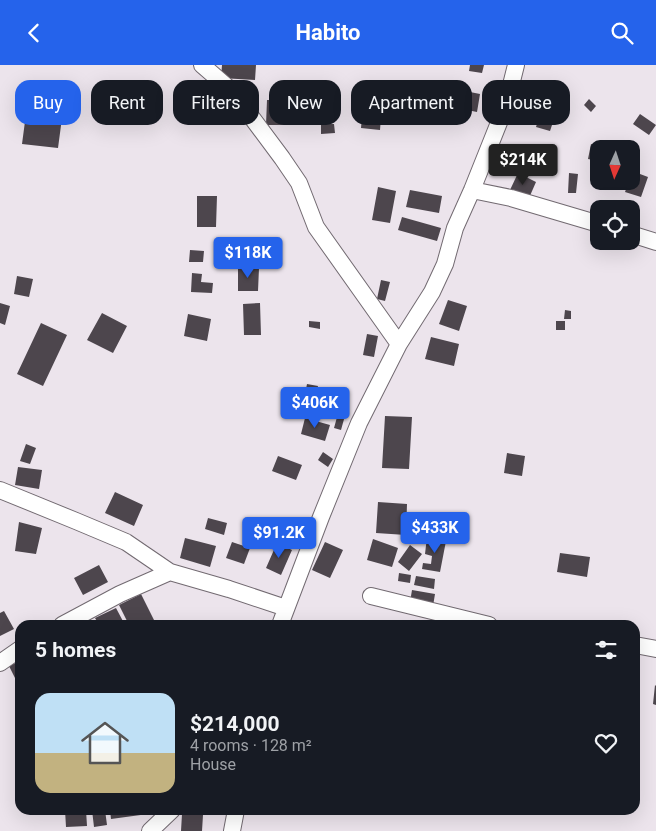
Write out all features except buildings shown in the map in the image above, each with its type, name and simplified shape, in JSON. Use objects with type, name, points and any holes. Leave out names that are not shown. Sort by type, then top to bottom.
[{"type":"street","points":[[202,65],[232,91],[282,158],[299,183],[316,227],[399,344]]},
{"type":"street","points":[[282,620],[358,423],[399,344],[432,292],[445,264],[455,228],[472,191],[506,105],[516,65]]},
{"type":"street","points":[[472,191],[511,198],[590,221]]},
{"type":"street","points":[[640,237],[656,242]]},
{"type":"street","points":[[0,491],[126,542],[170,572],[286,607]]},
{"type":"street","points":[[71,620],[120,594],[170,572]]},
{"type":"street","points":[[371,596],[469,620]]},
{"type":"street","points":[[640,646],[656,649]]},
{"type":"street","points":[[0,663],[15,652]]},
{"type":"street","points":[[150,831],[167,815]]},
{"type":"street","points":[[232,831],[235,815]]}]
